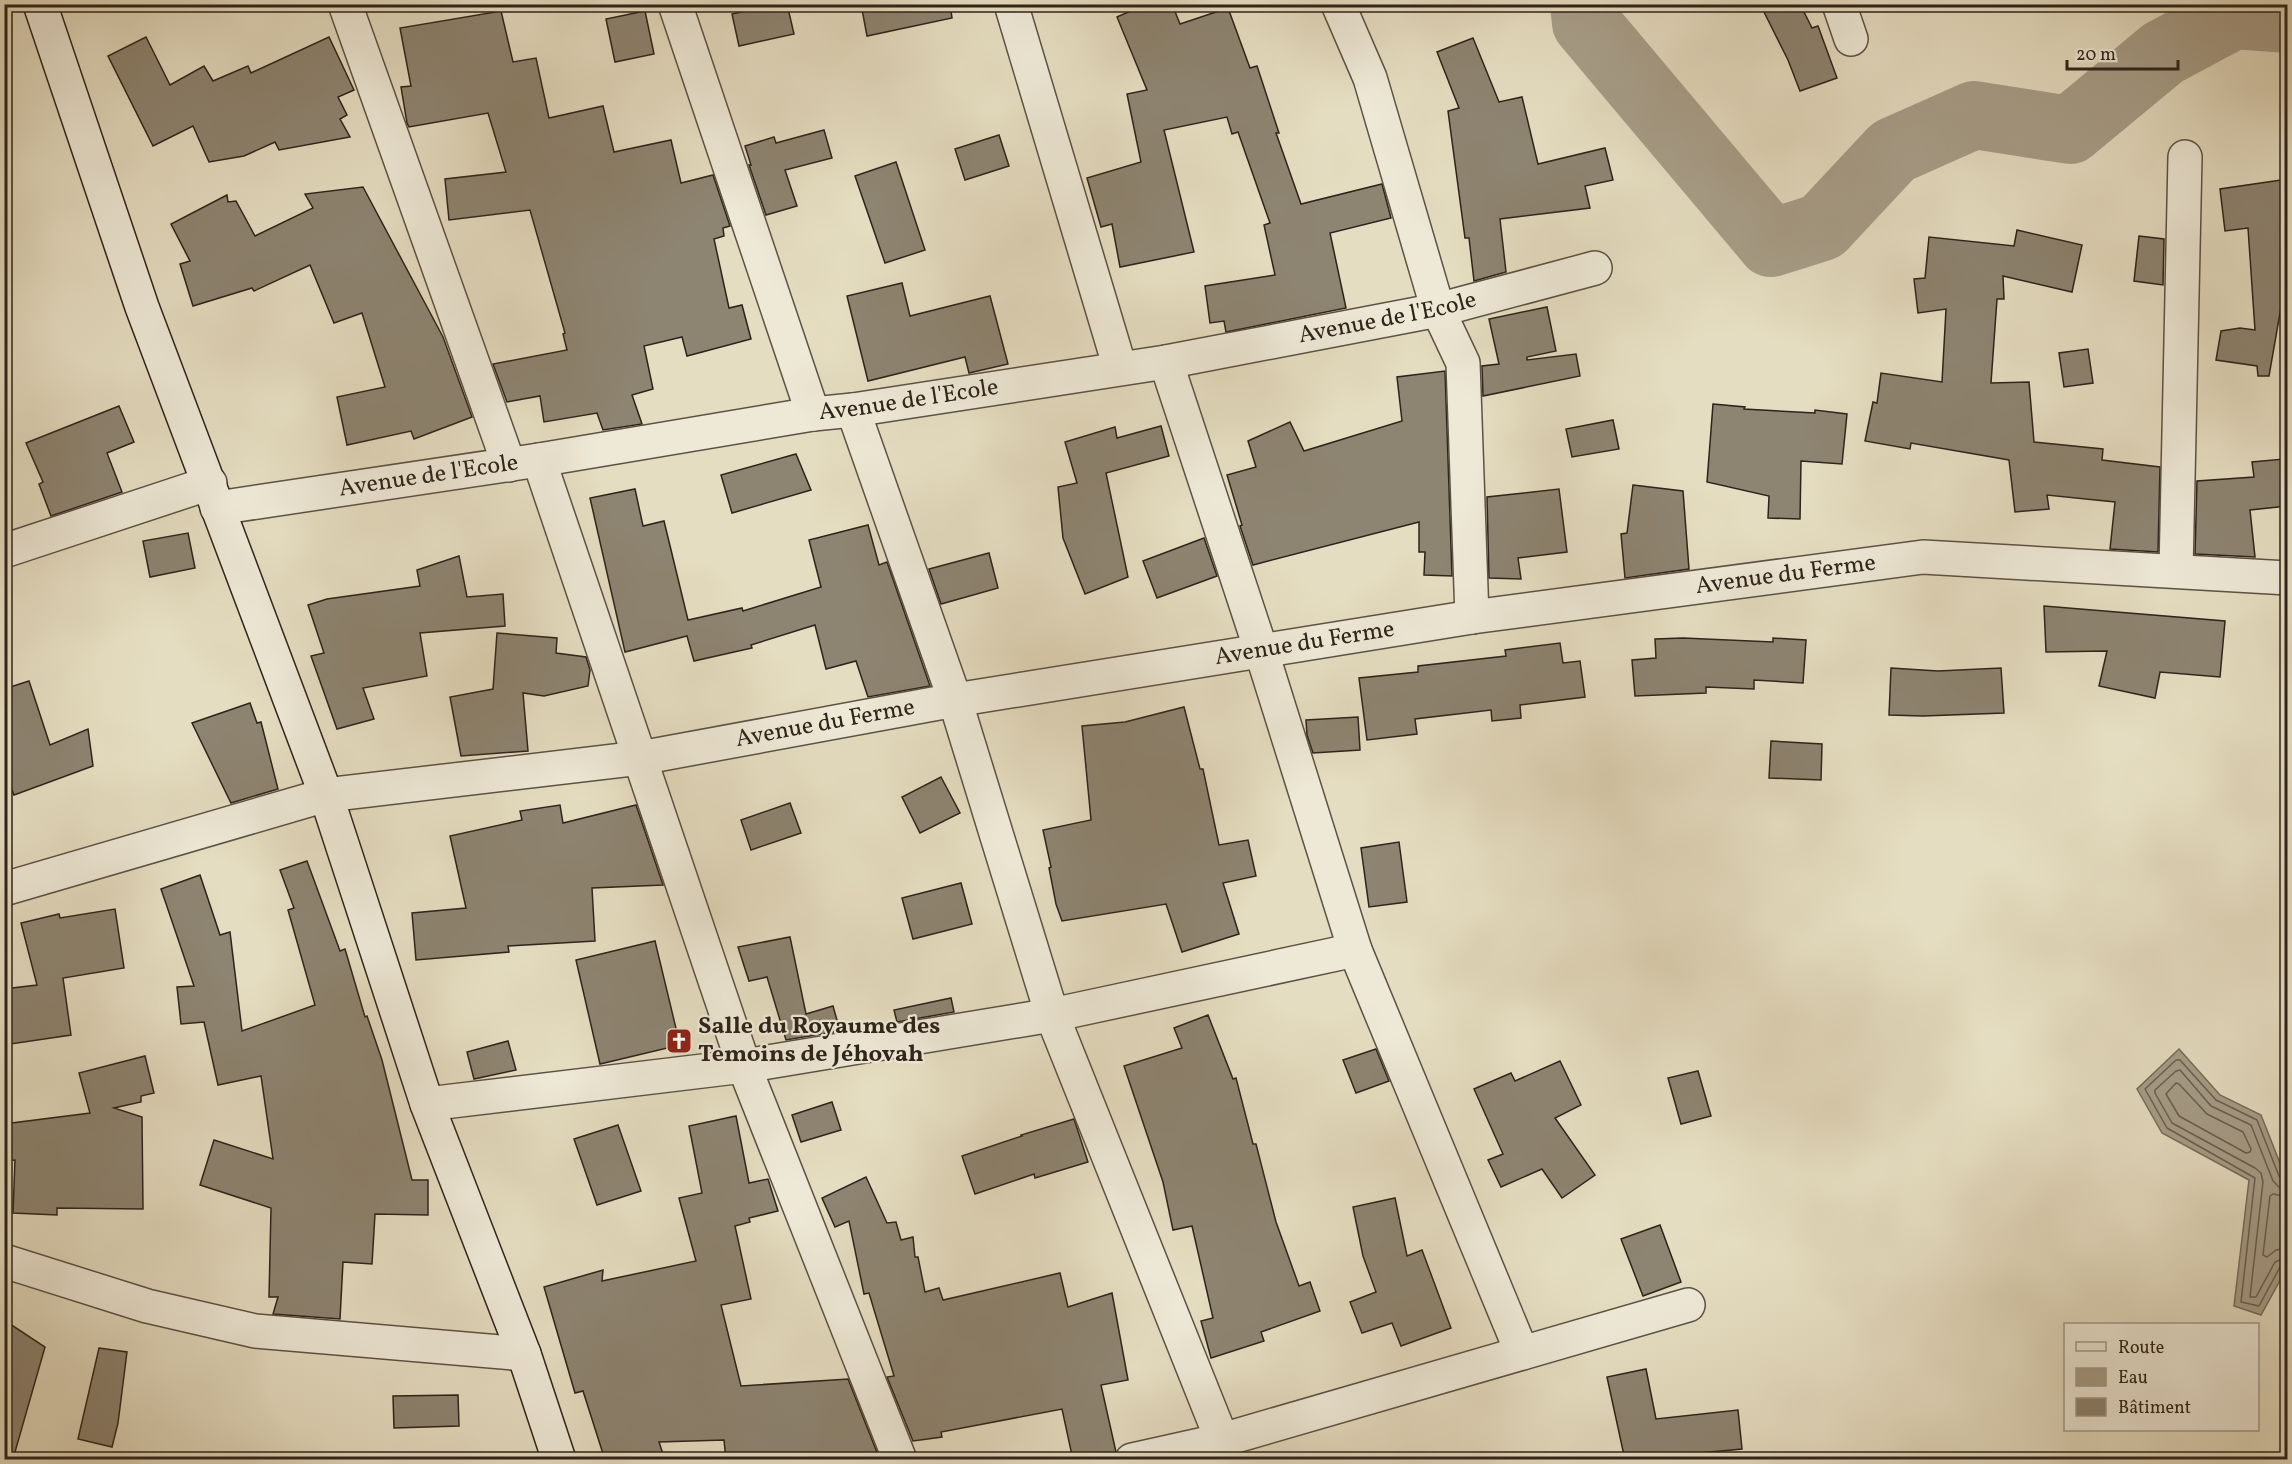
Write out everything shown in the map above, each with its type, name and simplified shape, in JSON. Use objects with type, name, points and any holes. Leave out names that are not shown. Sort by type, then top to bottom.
[{"type":"street","points":[[40,4],[142,307],[326,795],[427,1104],[524,1354],[560,1460]]},
{"type":"street","points":[[345,4],[640,758],[744,1066],[900,1460]]},
{"type":"street","points":[[675,4],[813,414]]},
{"type":"street","points":[[1011,4],[1120,368]]},
{"type":"street","points":[[1338,4],[1370,78],[1438,310],[1463,363],[1472,617]]},
{"type":"street","points":[[1839,4],[1851,39]]},
{"type":"street","points":[[2176,571],[2185,158]]},
{"type":"street","name":"Avenue de l'Ecole","points":[[4,551],[214,495],[524,463],[813,414],[853,410],[1166,362],[1438,310],[1595,268]]},
{"type":"street","points":[[1166,362],[1261,650],[1355,950],[1522,1353]]},
{"type":"street","points":[[853,410],[955,700],[1052,1014],[1222,1440]]},
{"type":"street","name":"Avenue du Ferme","points":[[4,889],[326,795],[640,758],[955,700],[1472,617],[1923,557],[2288,578]]},
{"type":"street","points":[[427,1104],[744,1066],[1052,1014],[1355,950]]},
{"type":"street","points":[[4,1261],[147,1306],[255,1331],[524,1354]]},
{"type":"street","points":[[1132,1460],[1222,1440],[1688,1305]]},
{"type":"water","points":[[2179,1049],[2220,1095],[2261,1115],[2287,1181],[2288,1266],[2261,1315],[2234,1306],[2249,1180],[2162,1133],[2137,1089]]},
{"type":"building","points":[[787,4],[794,34],[739,46],[732,14]]},
{"type":"building","points":[[861,4],[950,4],[952,18],[867,36]]},
{"type":"building","points":[[1147,4],[1172,4],[1180,24],[1228,8],[1250,68],[1257,66],[1279,133],[1276,133],[1301,204],[1382,184],[1391,218],[1330,233],[1346,308],[1226,332],[1224,321],[1210,323],[1205,286],[1275,275],[1264,225],[1270,223],[1238,132],[1232,134],[1227,117],[1164,130],[1194,252],[1120,267],[1112,224],[1101,227],[1087,178],[1141,162],[1127,94],[1147,90],[1117,17]]},
{"type":"building","points":[[1760,4],[1800,4],[1812,28],[1818,26],[1837,78],[1800,91],[1788,60]]},
{"type":"building","points":[[501,11],[513,62],[536,58],[549,118],[603,106],[614,152],[671,140],[681,183],[713,175],[730,226],[723,228],[724,236],[714,239],[729,308],[742,305],[751,339],[687,356],[682,337],[644,346],[653,389],[632,395],[642,424],[603,430],[597,413],[544,422],[540,396],[507,402],[493,364],[567,350],[563,334],[565,333],[530,210],[449,220],[445,179],[506,172],[488,113],[409,127],[407,123],[401,87],[411,86],[400,28]]},
{"type":"building","points":[[645,11],[654,54],[615,62],[606,19]]},
{"type":"building","points":[[146,37],[170,85],[204,66],[213,81],[248,66],[251,73],[329,37],[354,90],[338,97],[347,115],[340,119],[350,137],[279,150],[275,142],[244,156],[209,162],[193,126],[153,146],[108,56]]},
{"type":"building","points":[[1473,38],[1499,102],[1522,97],[1538,164],[1605,148],[1613,180],[1585,186],[1590,208],[1500,219],[1506,272],[1474,281],[1469,238],[1465,238],[1448,111],[1459,108],[1437,52]]},
{"type":"building","points":[[824,130],[832,158],[785,170],[797,206],[766,215],[745,146],[774,137],[776,143]]},
{"type":"building","points":[[999,135],[1009,166],[965,180],[955,149]]},
{"type":"building","points":[[896,162],[925,250],[885,263],[855,176]]},
{"type":"building","points":[[2288,179],[2288,290],[2284,290],[2269,376],[2258,376],[2257,366],[2216,360],[2221,331],[2240,328],[2255,330],[2248,228],[2225,231],[2220,189]]},
{"type":"building","points":[[363,187],[443,337],[472,417],[414,439],[411,431],[347,445],[337,397],[385,387],[362,313],[334,323],[310,265],[254,291],[252,288],[193,306],[180,264],[190,261],[171,224],[227,195],[228,202],[236,201],[255,236],[313,208],[305,194]]},
{"type":"building","points":[[2017,230],[2082,245],[2072,292],[2003,276],[2004,299],[1997,299],[1991,383],[2029,382],[2034,442],[2103,449],[2102,460],[2160,467],[2158,552],[2110,549],[2115,502],[2047,495],[2049,509],[2015,512],[2009,460],[1911,443],[1910,449],[1865,441],[1873,402],[1877,403],[1881,373],[1942,382],[1946,309],[1918,313],[1914,279],[1925,278],[1929,237],[2014,246]]},
{"type":"building","points":[[2139,236],[2164,239],[2163,285],[2134,281]]},
{"type":"building","points":[[902,283],[910,316],[990,296],[1008,364],[969,373],[965,357],[868,381],[847,296]]},
{"type":"building","points":[[1547,307],[1556,351],[1527,357],[1527,360],[1576,354],[1580,376],[1483,396],[1482,366],[1499,364],[1489,319]]},
{"type":"building","points":[[2088,349],[2093,383],[2064,387],[2059,353]]},
{"type":"building","points":[[1445,371],[1452,576],[1424,575],[1425,552],[1419,552],[1419,522],[1253,565],[1227,475],[1256,467],[1248,441],[1290,422],[1304,451],[1402,421],[1397,377]]},
{"type":"building","points":[[1713,404],[1745,407],[1744,409],[1815,413],[1815,410],[1847,414],[1842,464],[1801,461],[1800,519],[1768,518],[1769,496],[1707,482]]},
{"type":"building","points":[[119,406],[134,442],[107,453],[122,492],[51,516],[39,484],[43,482],[26,443]]},
{"type":"building","points":[[1613,420],[1619,449],[1572,457],[1566,429]]},
{"type":"building","points":[[1161,426],[1169,456],[1106,473],[1128,577],[1085,594],[1063,538],[1058,487],[1077,483],[1065,442],[1115,427],[1117,438]]},
{"type":"building","points":[[796,454],[811,490],[732,513],[721,475]]},
{"type":"building","points":[[2284,459],[2288,506],[2250,510],[2255,557],[2195,554],[2197,481],[2254,477],[2252,462]]},
{"type":"building","points":[[1633,485],[1683,491],[1689,569],[1625,578],[1621,534],[1627,533]]},
{"type":"building","points":[[635,489],[643,526],[664,521],[688,620],[742,608],[743,611],[821,587],[809,540],[868,525],[879,565],[887,562],[930,686],[868,697],[856,661],[826,669],[815,625],[751,645],[752,648],[694,661],[687,636],[625,652],[590,498]]},
{"type":"building","points":[[1559,489],[1567,552],[1518,558],[1521,579],[1489,578],[1487,497]]},
{"type":"building","points":[[188,533],[195,568],[150,577],[143,541]]},
{"type":"building","points":[[1204,538],[1217,576],[1157,598],[1143,561]]},
{"type":"building","points":[[989,553],[998,588],[941,604],[929,569]]},
{"type":"building","points":[[459,556],[467,597],[503,594],[505,626],[420,633],[427,676],[363,688],[374,719],[337,729],[311,656],[324,653],[308,605],[327,599],[420,586],[417,570]]},
{"type":"building","points":[[2044,606],[2225,621],[2220,677],[2160,672],[2155,698],[2099,686],[2107,651],[2046,652]]},
{"type":"building","points":[[497,633],[557,638],[556,653],[586,657],[590,670],[588,686],[544,696],[523,693],[528,751],[461,756],[450,697],[493,689]]},
{"type":"building","points":[[1773,638],[1806,640],[1803,683],[1754,680],[1754,689],[1706,687],[1706,693],[1635,696],[1632,660],[1656,658],[1655,639],[1773,642]]},
{"type":"building","points":[[1560,643],[1563,663],[1580,661],[1585,697],[1520,705],[1521,718],[1492,721],[1491,710],[1415,719],[1417,734],[1367,740],[1359,678],[1418,672],[1418,666],[1506,656],[1505,650]]},
{"type":"building","points":[[1891,668],[1938,671],[2001,668],[2004,713],[1889,715]]},
{"type":"building","points":[[29,681],[50,745],[88,729],[93,766],[14,795],[4,770],[4,689]]},
{"type":"building","points":[[250,703],[257,723],[261,722],[278,789],[231,803],[192,723]]},
{"type":"building","points":[[1184,707],[1200,769],[1203,769],[1219,845],[1248,840],[1256,876],[1223,883],[1239,934],[1182,952],[1166,904],[1062,921],[1056,904],[1043,830],[1091,820],[1082,726],[1125,722]]},
{"type":"building","points":[[1358,717],[1360,750],[1313,753],[1307,735],[1306,720]]},
{"type":"building","points":[[1771,741],[1822,744],[1821,780],[1769,778]]},
{"type":"building","points":[[941,777],[960,813],[920,833],[902,797]]},
{"type":"building","points":[[790,803],[801,833],[751,850],[741,820]]},
{"type":"building","points":[[560,805],[563,823],[636,805],[663,885],[592,888],[595,941],[508,946],[509,952],[416,960],[412,913],[466,908],[450,836],[522,820],[520,811]]},
{"type":"building","points":[[1399,842],[1407,902],[1369,907],[1361,848]]},
{"type":"building","points":[[307,861],[340,951],[345,949],[365,1017],[367,1016],[382,1060],[412,1180],[428,1180],[428,1215],[375,1214],[372,1264],[343,1262],[340,1319],[273,1314],[278,1297],[269,1297],[271,1208],[200,1185],[214,1140],[273,1159],[261,1076],[218,1085],[204,1022],[181,1024],[177,987],[194,986],[161,889],[200,875],[220,935],[230,932],[242,1031],[315,1005],[288,910],[294,908],[280,870]]},
{"type":"building","points":[[961,883],[972,924],[913,939],[902,898]]},
{"type":"building","points":[[115,909],[124,968],[63,978],[71,1035],[4,1045],[4,989],[37,985],[21,923],[59,914],[60,918]]},
{"type":"building","points":[[790,937],[806,1014],[833,1006],[840,1031],[786,1040],[767,977],[749,981],[738,947]]},
{"type":"building","points":[[655,941],[680,1045],[600,1064],[576,960]]},
{"type":"building","points":[[951,998],[954,1012],[897,1022],[894,1010]]},
{"type":"building","points":[[1208,1015],[1233,1079],[1236,1078],[1276,1222],[1299,1286],[1310,1282],[1320,1311],[1261,1332],[1264,1341],[1211,1358],[1201,1321],[1213,1318],[1192,1226],[1173,1230],[1163,1182],[1124,1066],[1182,1048],[1174,1028]]},
{"type":"building","points":[[508,1041],[516,1070],[474,1079],[467,1052]]},
{"type":"building","points":[[1376,1049],[1389,1081],[1356,1093],[1343,1060]]},
{"type":"building","points":[[145,1056],[154,1093],[141,1096],[141,1102],[114,1108],[142,1117],[143,1209],[57,1208],[57,1215],[13,1213],[15,1160],[4,1161],[4,1124],[90,1113],[79,1073]]},
{"type":"building","points":[[1560,1061],[1581,1105],[1555,1118],[1595,1175],[1562,1198],[1542,1169],[1501,1187],[1488,1160],[1503,1154],[1474,1089],[1511,1073],[1515,1081]]},
{"type":"building","points":[[1698,1071],[1711,1116],[1681,1124],[1668,1078]]},
{"type":"building","points":[[832,1102],[841,1130],[801,1142],[792,1115]]},
{"type":"building","points":[[736,1116],[749,1183],[768,1179],[778,1211],[749,1218],[750,1222],[735,1226],[751,1299],[721,1305],[741,1386],[848,1379],[880,1460],[726,1460],[724,1440],[659,1442],[665,1460],[605,1460],[583,1391],[575,1393],[544,1287],[603,1270],[602,1281],[696,1261],[679,1198],[702,1193],[689,1126]]},
{"type":"building","points":[[1074,1119],[1088,1162],[1035,1178],[1034,1174],[975,1194],[962,1156]]},
{"type":"building","points":[[618,1125],[641,1191],[597,1205],[574,1139]]},
{"type":"building","points":[[866,1177],[887,1223],[896,1222],[901,1240],[913,1237],[915,1257],[918,1257],[925,1292],[939,1288],[943,1300],[1060,1273],[1068,1307],[1112,1293],[1128,1380],[1101,1385],[1116,1452],[1114,1454],[1088,1460],[1073,1460],[1062,1409],[941,1432],[942,1437],[913,1441],[887,1377],[894,1376],[869,1293],[864,1294],[849,1221],[835,1227],[822,1198]]},
{"type":"building","points":[[1395,1198],[1407,1256],[1422,1250],[1451,1328],[1401,1346],[1392,1323],[1362,1333],[1350,1302],[1376,1292],[1363,1256],[1353,1207]]},
{"type":"building","points":[[1660,1225],[1681,1282],[1643,1296],[1621,1239]]},
{"type":"building","points":[[4,1320],[45,1347],[13,1459],[4,1458]]},
{"type":"building","points":[[99,1348],[127,1352],[118,1423],[112,1447],[78,1439]]},
{"type":"building","points":[[1646,1369],[1656,1419],[1738,1410],[1742,1449],[1658,1457],[1658,1460],[1625,1460],[1607,1377]]},
{"type":"building","points":[[458,1395],[459,1426],[394,1428],[393,1396]]},
{"type":"waterway","points":[[1584,4],[1586,23],[1771,243],[1822,227],[1893,151],[1974,115],[2070,130],[2163,53],[2234,15],[2288,19]]},
{"type":"place","name":"Salle du Royaume des Temoins de Jéhovah","points":[[679,1041]]}]
